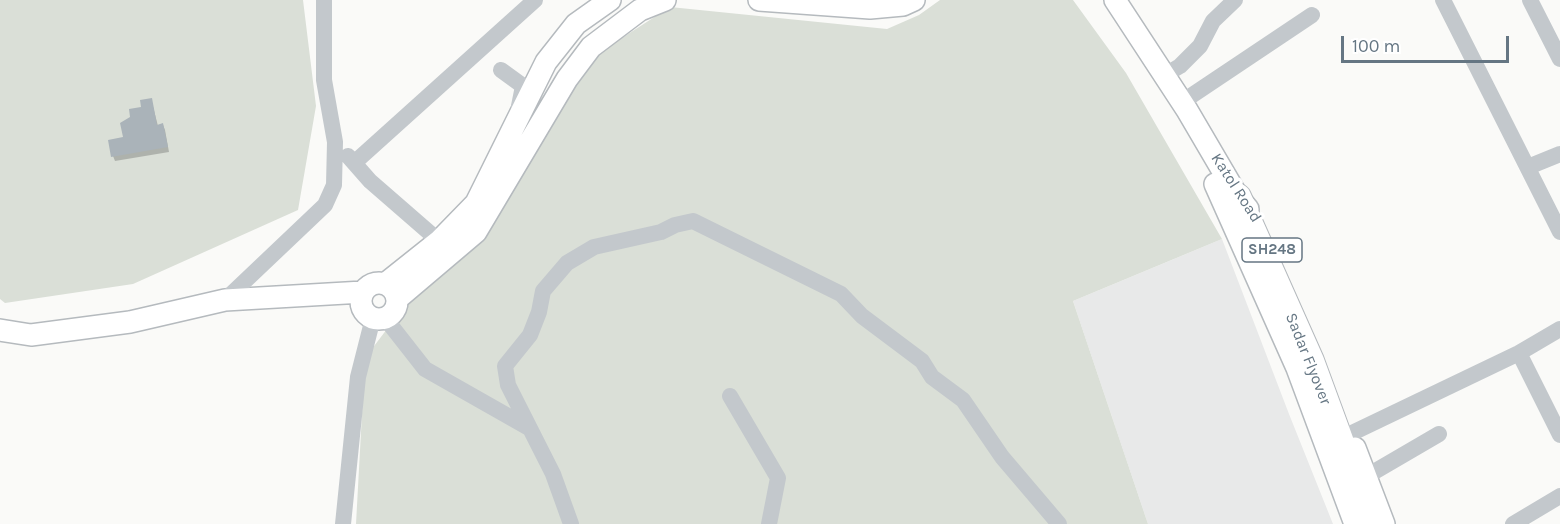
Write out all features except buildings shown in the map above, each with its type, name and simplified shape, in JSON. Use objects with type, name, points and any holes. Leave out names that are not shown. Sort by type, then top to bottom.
[{"type":"highway","name":"Sadar Flyover","points":[[1231,199],[1237,218],[1253,241],[1311,361],[1371,524]]},
{"type":"highway","name":"Sadar Flyover","points":[[1253,241],[1305,365],[1364,524]]},
{"type":"main road","points":[[610,0],[576,24],[546,62],[476,203],[391,291],[392,313],[379,318],[365,312],[361,302],[363,292],[369,286],[391,291],[462,246],[476,232],[567,79],[591,47],[640,10],[665,0]]},
{"type":"main road","points":[[759,0],[870,8],[903,5],[914,0]]},
{"type":"main road","name":"Katol Road","points":[[1100,0],[1231,199],[1264,234],[1296,299],[1384,524]]},
{"type":"main road","name":"Katol Road","points":[[1115,0],[1182,102],[1231,199],[1355,524]]},
{"type":"main road","points":[[0,330],[31,335],[130,322],[225,300],[363,292]]},
{"type":"street","points":[[225,300],[325,205],[334,185],[335,142],[324,80],[324,0]]},
{"type":"street","points":[[354,163],[536,0]]},
{"type":"street","points":[[1165,75],[1180,66],[1200,46],[1213,21],[1234,0]]},
{"type":"street","points":[[1443,0],[1560,232]]},
{"type":"street","points":[[1530,0],[1560,59]]},
{"type":"street","points":[[1182,102],[1312,15]]},
{"type":"street","points":[[501,70],[523,86],[517,119]]},
{"type":"street","points":[[335,142],[370,182],[439,242]]},
{"type":"street","points":[[1528,167],[1560,154]]},
{"type":"street","points":[[571,524],[564,499],[508,385],[505,366],[530,335],[539,312],[543,291],[556,273],[594,247],[661,232],[675,225],[693,221],[841,294],[862,316],[922,361],[932,377],[963,400],[1002,457],[1059,524]]},
{"type":"street","points":[[343,524],[358,377],[379,318],[425,369],[530,428]]},
{"type":"street","points":[[1350,434],[1519,352],[1560,329]]},
{"type":"street","points":[[1519,352],[1560,435]]},
{"type":"street","points":[[730,396],[778,478],[770,524]]},
{"type":"street","points":[[1367,476],[1439,434]]},
{"type":"street","points":[[1513,524],[1560,496]]},
{"type":"shaded area","points":[[0,0],[303,0],[316,106],[298,210],[133,284],[5,303],[0,299]]},
{"type":"shaded area","points":[[940,0],[1073,0],[1126,73],[1222,239],[1073,301],[1148,524],[356,524],[365,358],[594,56],[670,7],[887,29],[919,15]]},
{"type":"shaded area","points":[[1222,239],[1333,524],[1148,524],[1073,301]]}]
